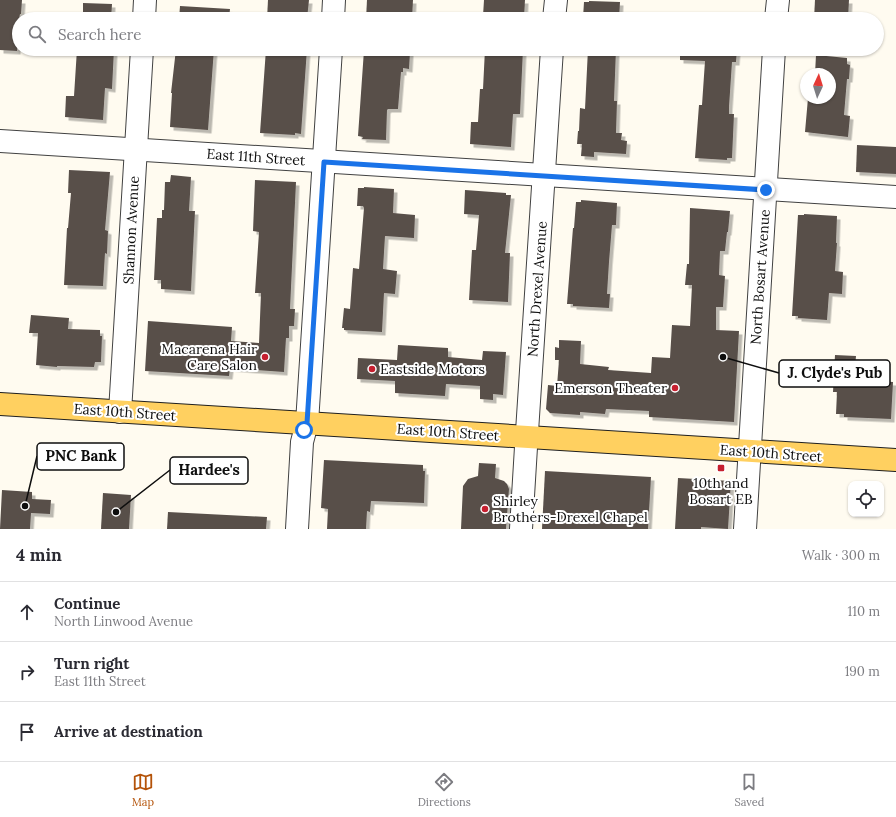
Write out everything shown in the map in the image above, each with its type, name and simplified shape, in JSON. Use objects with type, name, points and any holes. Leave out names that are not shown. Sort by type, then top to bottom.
[{"type":"main road","name":"East 10th Street","points":[[0,404],[896,460]]},
{"type":"street","points":[[144,12],[145,0]]},
{"type":"street","points":[[333,12],[334,0]]},
{"type":"street","points":[[555,12],[556,0]]},
{"type":"street","points":[[777,12],[778,0]]},
{"type":"street","name":"Shannon Avenue","points":[[120,412],[142,56]]},
{"type":"street","points":[[297,529],[302,442],[307,423],[331,56]]},
{"type":"street","name":"North Drexel Avenue","points":[[522,529],[552,56]]},
{"type":"street","name":"North Bosart Avenue","points":[[745,529],[774,56]]},
{"type":"street","name":"East 11th Street","points":[[0,141],[896,198]]},
{"type":"building","points":[[0,0],[22,0],[21,12],[12,12],[12,51],[0,50]]},
{"type":"building","points":[[268,0],[309,0],[308,12],[267,12]]},
{"type":"building","points":[[367,0],[413,0],[412,12],[366,12]]},
{"type":"building","points":[[484,0],[525,0],[524,12],[483,12]]},
{"type":"building","points":[[815,0],[849,0],[848,12],[814,12]]},
{"type":"building","points":[[584,2],[620,2],[619,12],[583,12]]},
{"type":"building","points":[[83,3],[112,4],[111,12],[83,12]]},
{"type":"building","points":[[180,6],[230,9],[230,12],[180,12]]},
{"type":"building","points":[[77,56],[114,56],[112,89],[105,88],[103,120],[65,117],[66,96],[74,96]]},
{"type":"building","points":[[175,56],[213,56],[208,130],[170,127],[171,93]]},
{"type":"building","points":[[266,56],[307,56],[301,134],[260,133]]},
{"type":"building","points":[[364,56],[410,56],[409,69],[403,68],[403,72],[401,72],[398,109],[387,110],[386,140],[362,139],[363,137],[358,136]]},
{"type":"building","points":[[485,56],[523,56],[520,114],[513,114],[511,147],[470,144],[471,122],[478,122],[480,89],[483,89]]},
{"type":"building","points":[[588,56],[616,56],[614,101],[617,101],[616,133],[622,133],[621,140],[627,141],[626,154],[594,152],[594,157],[581,156],[582,144],[577,144],[578,131],[580,108],[585,109]]},
{"type":"building","points":[[680,56],[736,56],[736,62],[732,62],[729,107],[729,114],[734,114],[732,158],[727,158],[727,160],[695,158],[699,105],[702,105],[705,61],[680,60]]},
{"type":"building","points":[[816,56],[847,58],[847,64],[850,65],[849,79],[847,79],[844,115],[850,116],[848,137],[805,132],[807,104],[836,104],[836,68],[815,68]]},
{"type":"building","points":[[857,145],[896,147],[896,174],[856,172]]},
{"type":"building","points":[[69,170],[110,172],[105,230],[108,231],[107,254],[105,253],[103,286],[64,285],[67,228],[71,193],[68,193]]},
{"type":"building","points":[[171,175],[191,177],[189,211],[195,211],[191,291],[161,289],[161,280],[154,280],[157,218],[162,218],[162,210],[164,210],[165,182],[170,182]]},
{"type":"building","points":[[255,180],[296,182],[290,309],[295,309],[294,326],[289,326],[289,338],[286,338],[284,372],[230,368],[229,376],[145,371],[148,321],[232,327],[231,341],[259,343],[261,293],[255,293],[259,232],[253,231]]},
{"type":"building","points":[[358,188],[394,189],[393,213],[415,215],[414,238],[385,236],[383,269],[397,271],[395,294],[384,293],[382,332],[344,330],[344,328],[342,328],[344,308],[350,309],[353,268],[359,269],[364,208],[363,206],[357,206]]},
{"type":"building","points":[[465,190],[506,193],[506,195],[511,195],[505,253],[510,253],[508,302],[469,300],[472,250],[476,250],[479,215],[464,214]]},
{"type":"building","points":[[581,200],[617,203],[616,225],[612,225],[609,262],[607,294],[610,294],[609,308],[573,306],[573,304],[567,304],[576,202],[581,202]]},
{"type":"building","points":[[690,208],[730,211],[725,251],[720,251],[719,275],[725,276],[723,307],[716,307],[716,330],[739,331],[734,422],[649,417],[649,411],[606,409],[605,414],[580,412],[580,415],[550,413],[546,409],[548,385],[557,386],[559,360],[555,360],[555,347],[559,348],[559,340],[581,341],[580,364],[609,367],[608,370],[651,373],[652,357],[670,358],[672,325],[690,326],[692,285],[685,285],[687,264],[689,264]]},
{"type":"building","points":[[798,215],[837,216],[835,271],[843,272],[842,294],[829,293],[827,320],[798,318],[798,316],[792,316]]},
{"type":"building","points":[[31,315],[69,318],[68,329],[100,330],[100,336],[102,336],[101,362],[95,362],[94,367],[57,367],[36,365],[38,333],[29,333]]},
{"type":"building","points":[[398,345],[448,348],[448,357],[482,360],[483,351],[506,352],[503,395],[493,394],[493,400],[480,399],[480,386],[446,384],[445,396],[395,393],[395,381],[357,379],[358,358],[397,360]]},
{"type":"building","points":[[835,355],[856,356],[854,379],[893,382],[891,419],[844,417],[844,414],[836,414],[837,392],[833,392]]},
{"type":"building","points":[[324,460],[423,465],[423,471],[425,471],[424,503],[371,501],[370,512],[367,511],[366,529],[327,529],[328,509],[321,508]]},
{"type":"building","name":"Shirley Brothers-Drexel Chapel","points":[[479,463],[496,464],[495,478],[504,481],[507,484],[509,489],[506,529],[461,529],[463,486],[468,479],[478,476]]},
{"type":"building","points":[[545,471],[651,477],[648,529],[542,529]]},
{"type":"building","points":[[678,478],[731,481],[728,529],[701,527],[701,529],[675,529]]},
{"type":"building","points":[[2,490],[32,492],[32,499],[51,500],[50,514],[31,513],[30,529],[0,529]]},
{"type":"building","points":[[103,493],[131,495],[129,529],[101,529]]},
{"type":"building","points":[[168,512],[267,517],[266,529],[167,529]]},
{"type":"place","name":"Macarena Hair Care Salon","points":[[265,357]]},
{"type":"place","name":"J. Clyde's Pub","points":[[723,357]]},
{"type":"place","name":"Eastside Motors","points":[[372,369]]},
{"type":"place","name":"Emerson Theater","points":[[675,388]]},
{"type":"place","name":"10th and Bosart EB","points":[[721,468]]},
{"type":"place","name":"PNC Bank","points":[[25,506]]},
{"type":"place","name":"Shirley Brothers-Drexel Chapel","points":[[485,509]]},
{"type":"place","name":"Hardee's","points":[[116,512]]},
{"type":"route","points":[[304,430],[307,423],[324,162],[766,190]]}]
